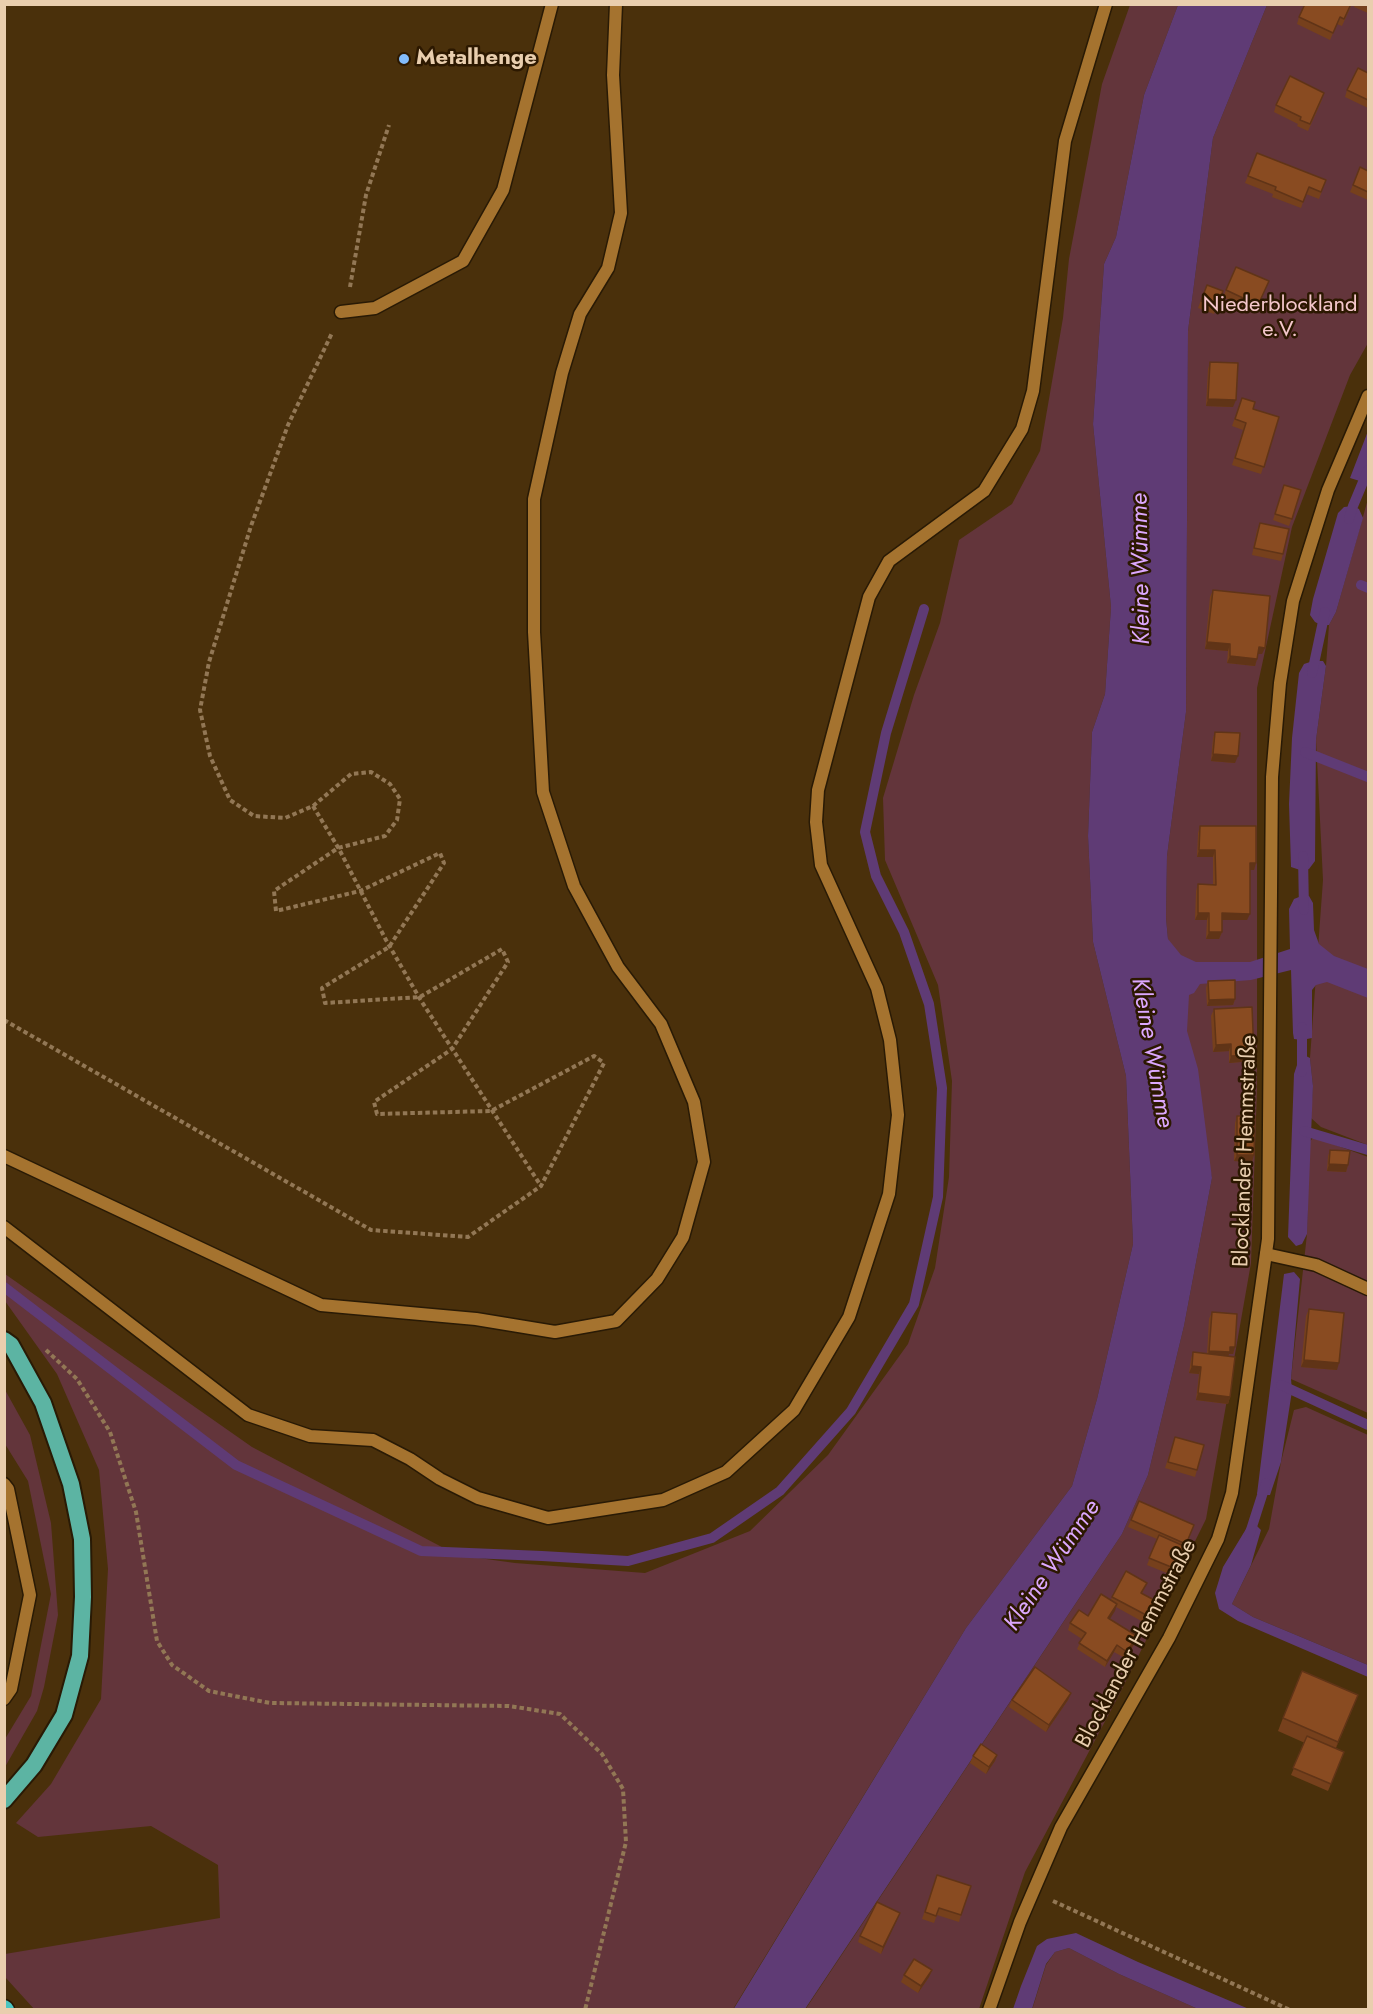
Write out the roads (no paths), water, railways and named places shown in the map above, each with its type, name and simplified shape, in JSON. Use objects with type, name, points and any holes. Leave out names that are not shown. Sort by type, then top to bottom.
[{"type":"highway","points":[[4,1340],[11,1345],[43,1403],[71,1484],[82,1539],[83,1597],[80,1656],[64,1715],[34,1765],[4,1800]]},
{"type":"street","points":[[341,312],[375,308],[464,261],[503,190],[552,4]]},
{"type":"street","points":[[4,1156],[321,1305],[476,1319],[555,1332],[616,1320],[657,1279],[682,1237],[704,1162],[694,1102],[661,1024],[618,967],[574,886],[543,792],[534,632],[534,499],[562,373],[580,314],[608,268],[621,213],[613,75],[616,4]]},
{"type":"street","points":[[4,1227],[248,1415],[310,1436],[373,1440],[410,1458],[440,1479],[478,1498],[549,1518],[663,1500],[726,1472],[794,1410],[849,1317],[889,1194],[898,1115],[890,1040],[877,988],[821,865],[816,822],[818,790],[869,597],[889,561],[984,491],[1022,429],[1033,391],[1065,141],[1107,4]]},
{"type":"street","name":"Blocklander Hemmstraße","points":[[989,2010],[1033,1892],[1061,1827],[1169,1638],[1218,1539],[1232,1493],[1268,1239],[1272,777],[1280,683],[1293,602],[1328,490],[1368,396]]},
{"type":"street","points":[[1266,1254],[1316,1265],[1368,1289]]},
{"type":"street","points":[[4,1484],[8,1489],[30,1594],[11,1689],[4,1699]]},
{"type":"water","name":"Kleine Wümme","points":[[1178,5],[1267,5],[1213,138],[1188,331],[1186,712],[1167,856],[1168,939],[1181,955],[1196,962],[1250,962],[1290,949],[1289,909],[1294,899],[1304,895],[1309,896],[1313,903],[1314,930],[1319,944],[1334,956],[1368,969],[1368,998],[1327,982],[1316,985],[1312,990],[1312,1038],[1302,1040],[1294,1039],[1293,1033],[1291,970],[1251,980],[1200,984],[1194,993],[1189,995],[1187,1031],[1198,1069],[1212,1178],[1184,1326],[1148,1475],[1122,1534],[805,2009],[733,2010],[966,1628],[1072,1486],[1097,1399],[1133,1244],[1126,1076],[1093,942],[1088,836],[1092,732],[1105,694],[1111,607],[1093,424],[1104,264],[1116,237],[1144,95]]},
{"type":"water","points":[[1368,431],[1368,482],[1363,482],[1350,478]]},
{"type":"water","points":[[1353,506],[1359,509],[1363,518],[1336,612],[1329,625],[1321,625],[1315,622],[1310,615],[1313,599],[1338,513],[1344,507]]},
{"type":"water","points":[[1323,661],[1326,666],[1316,740],[1315,861],[1309,869],[1303,871],[1291,867],[1289,804],[1292,738],[1299,673],[1304,664]]},
{"type":"water","points":[[1306,1056],[1310,1058],[1313,1086],[1307,1234],[1302,1244],[1296,1246],[1288,1237],[1294,1074],[1298,1062]]},
{"type":"water","points":[[1294,1272],[1300,1279],[1291,1379],[1292,1391],[1281,1462],[1270,1495],[1263,1495],[1257,1494],[1284,1274]]},
{"type":"water","points":[[1249,1524],[1255,1524],[1261,1530],[1251,1565],[1232,1604],[1253,1617],[1368,1665],[1368,1677],[1238,1621],[1219,1609],[1215,1593],[1223,1567]]},
{"type":"water","points":[[1076,1933],[1249,2009],[1198,2009],[1119,1974],[1069,1948],[1055,1952],[1046,1964],[1032,2009],[1013,2009],[1037,1946],[1047,1939]]},
{"type":"waterway","points":[[1349,519],[1368,470]]},
{"type":"waterway","points":[[1361,585],[1368,588]]},
{"type":"waterway","points":[[4,1287],[236,1465],[421,1551],[628,1561],[712,1538],[780,1491],[851,1411],[914,1304],[938,1197],[942,1088],[929,1004],[904,932],[876,876],[865,832],[886,733],[924,609]]},
{"type":"waterway","points":[[1312,673],[1325,612]]},
{"type":"waterway","points":[[1305,752],[1368,777]]},
{"type":"waterway","points":[[1303,856],[1304,910]]},
{"type":"waterway","points":[[1302,1027],[1302,1072]]},
{"type":"waterway","points":[[1304,1131],[1368,1150]]},
{"type":"waterway","points":[[1281,1385],[1368,1425]]},
{"type":"waterway","points":[[1249,1536],[1266,1483]]},
{"type":"place","name":"Metalhenge","points":[[404,59]]},
{"type":"park label","name":"Niederblockland e.V.","points":[[1280,318]]}]
